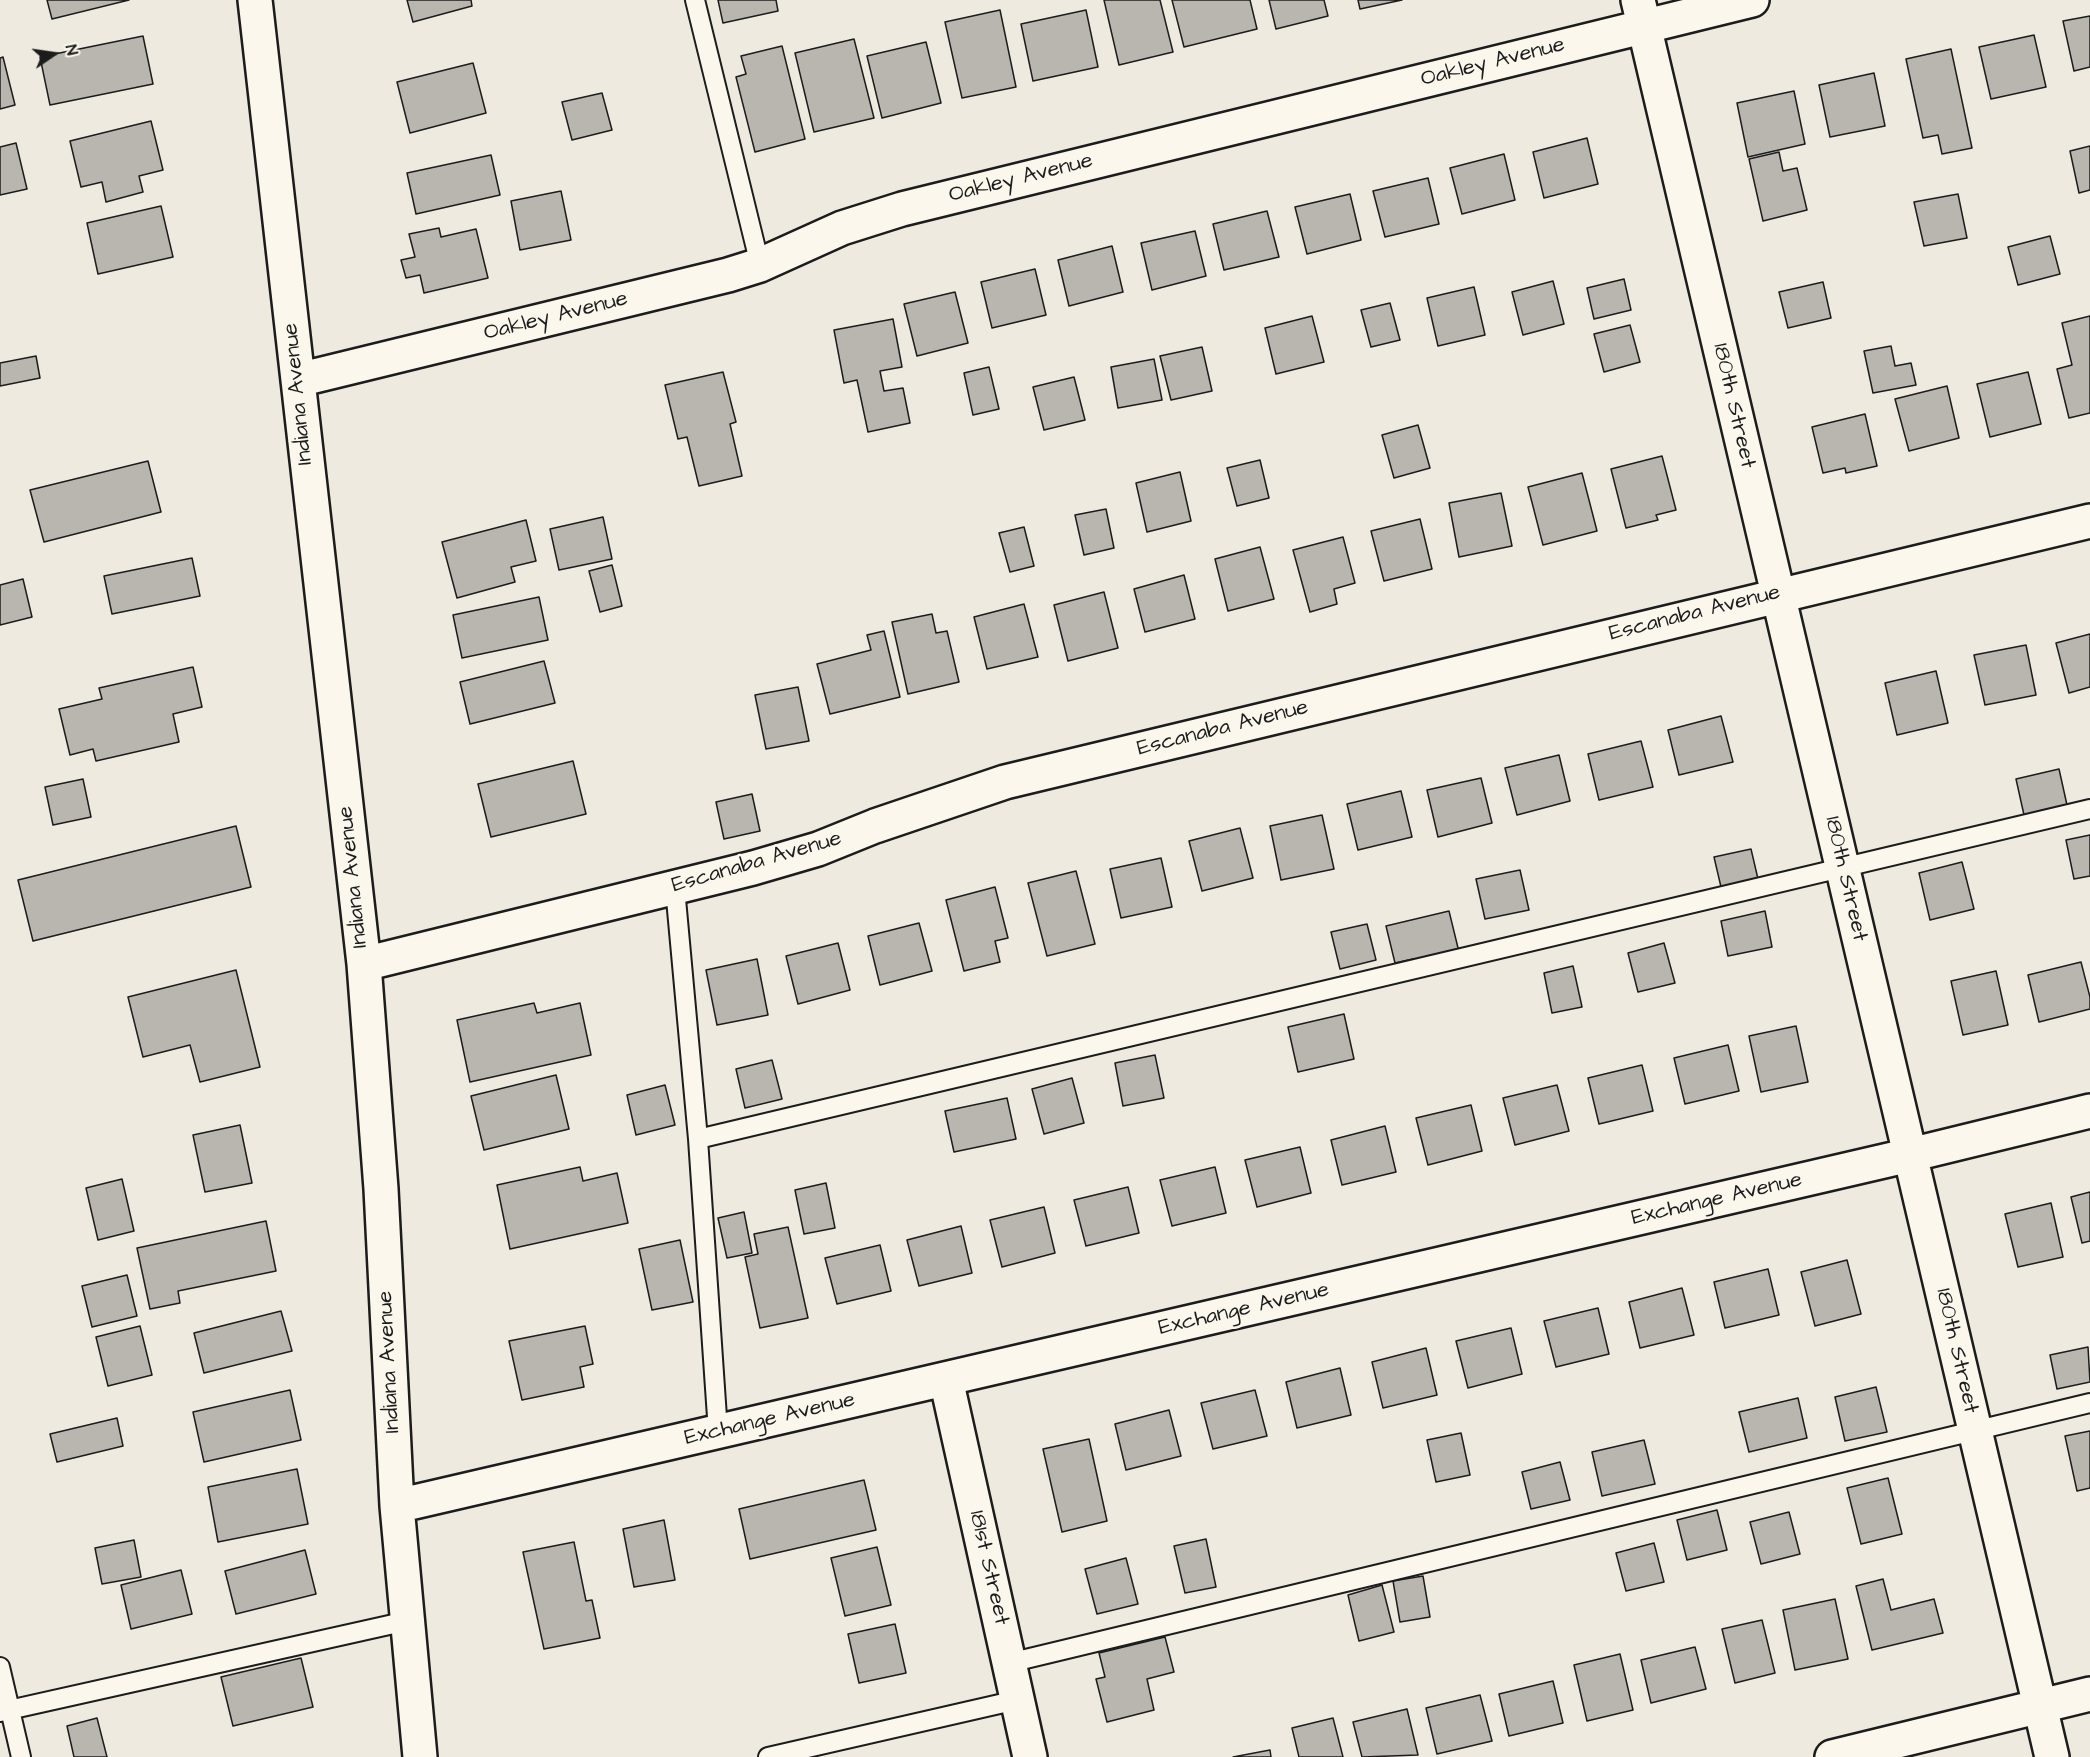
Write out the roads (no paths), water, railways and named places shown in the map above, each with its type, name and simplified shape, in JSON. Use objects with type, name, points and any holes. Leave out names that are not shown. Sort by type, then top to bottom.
[{"type":"street","name":"Indiana Avenue","points":[[255,0],[364,964],[381,1189],[397,1506],[420,1757]]},
{"type":"street","name":"Oakley Avenue","points":[[297,380],[728,276],[760,265],[842,228],[902,208],[1641,13],[1752,0]]},
{"type":"street","name":"180th Street","points":[[1641,13],[2052,1757]]},
{"type":"street","name":"Escanaba Avenue","points":[[364,964],[675,888],[818,849],[875,826],[1005,782],[1777,594],[2090,521]]},
{"type":"street","name":"Exchange Avenue","points":[[397,1506],[1910,1155],[2090,1111]]},
{"type":"street","name":"181st Street","points":[[946,1379],[1030,1757]]},
{"type":"street","points":[[1832,1757],[2090,1694]]},
{"type":"lane","points":[[695,0],[760,265]]},
{"type":"lane","points":[[698,1139],[2090,809]]},
{"type":"lane","points":[[675,888],[698,1139],[718,1432]]},
{"type":"lane","points":[[1009,1663],[2090,1403]]},
{"type":"lane","points":[[5,1711],[407,1621]]},
{"type":"lane","points":[[0,1667],[5,1711],[21,1757]]},
{"type":"lane","points":[[768,1757],[1017,1700]]}]
